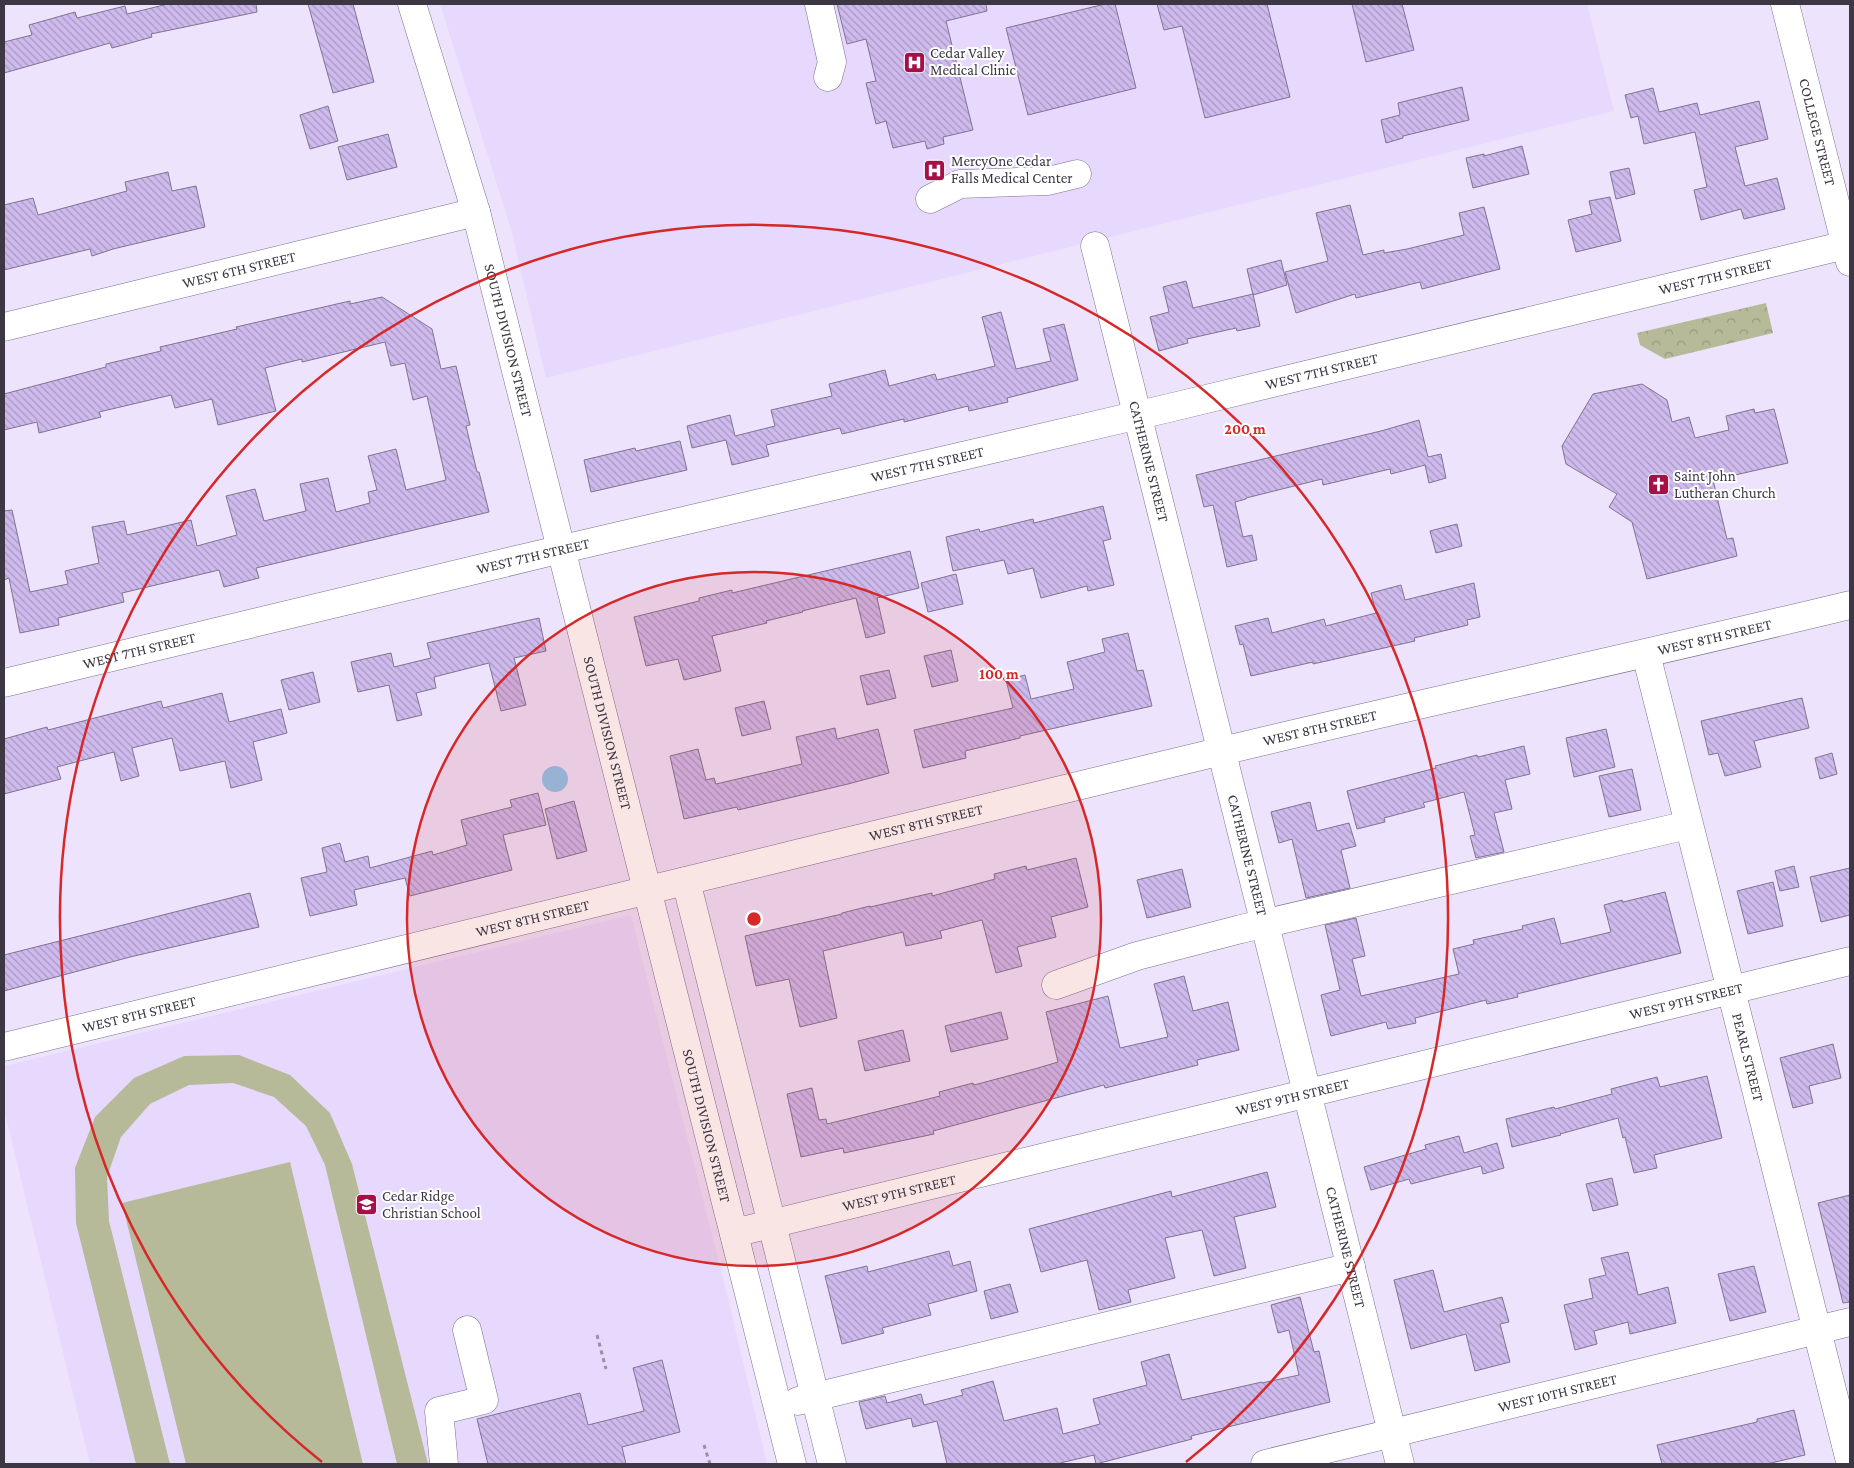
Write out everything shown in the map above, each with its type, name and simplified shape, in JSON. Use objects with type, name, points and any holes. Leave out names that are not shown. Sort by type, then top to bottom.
[{"type":"street","name":"SOUTH DIVISION STREET","points":[[412,4],[476,212],[792,1464]]},
{"type":"street","points":[[819,4],[832,62],[828,77]]},
{"type":"street","name":"COLLEGE STREET","points":[[1785,4],[1849,250]]},
{"type":"street","points":[[930,199],[960,184],[1048,181],[1077,174]]},
{"type":"street","name":"WEST 6TH STREET","points":[[4,327],[476,212]]},
{"type":"street","name":"CATHERINE STREET","points":[[1095,246],[1400,1464]]},
{"type":"street","name":"WEST 7TH STREET","points":[[4,683],[561,549],[1849,250]]},
{"type":"street","name":"WEST 8TH STREET","points":[[4,1047],[1222,751],[1528,679],[1646,654],[1850,605]]},
{"type":"street","name":"PEARL STREET","points":[[1646,654],[1850,1461]]},
{"type":"street","points":[[1056,985],[1137,956],[1240,929],[1688,825]]},
{"type":"street","points":[[686,881],[832,1464]]},
{"type":"street","name":"WEST 9TH STREET","points":[[734,1232],[1850,961]]},
{"type":"street","points":[[778,1406],[1351,1267]]},
{"type":"street","name":"WEST 10TH STREET","points":[[1265,1464],[1850,1322]]},
{"type":"street","points":[[444,1464],[439,1412],[484,1400],[467,1330]]},
{"type":"path","points":[[598,1335],[606,1369]]},
{"type":"path","points":[[704,1445],[710,1464]]},
{"type":"shaded area","name":"MercyOne Cedar Falls Medical Center","points":[[440,4],[1587,4],[1614,111],[546,378],[511,229]]},
{"type":"shaded area","name":"Cedar Ridge Christian School","points":[[631,915],[729,1302],[767,1464],[90,1464],[4,1109],[4,1066]]},
{"type":"green space","points":[[1766,303],[1773,333],[1665,359],[1640,345],[1637,333]]},
{"type":"green space","points":[[239,1055],[290,1075],[330,1113],[352,1164],[428,1464],[397,1464],[325,1165],[306,1126],[274,1097],[233,1083],[189,1085],[150,1104],[121,1137],[107,1177],[109,1221],[170,1464],[136,1464],[76,1223],[75,1168],[95,1117],[134,1078],[184,1056]]},
{"type":"green space","points":[[290,1162],[363,1464],[186,1464],[122,1203]]},
{"type":"water","points":[[555,766],[564,770],[568,779],[564,788],[555,792],[546,788],[542,779],[546,770]]},
{"type":"building","points":[[168,4],[256,4],[257,12],[151,34],[152,37],[112,48],[110,43],[4,73],[4,42],[32,35],[29,25],[75,12],[77,18],[125,6],[127,14]]},
{"type":"building","points":[[308,4],[353,4],[374,82],[333,93]]},
{"type":"building","name":"Cedar Valley Medical Clinic","points":[[837,4],[986,4],[987,11],[946,21],[973,130],[943,137],[944,144],[927,149],[925,141],[893,148],[886,121],[876,124],[866,83],[876,81],[866,39],[847,44]]},
{"type":"building","points":[[1105,4],[1115,4],[1136,88],[1028,115],[1006,28]]},
{"type":"building","points":[[1157,4],[1267,4],[1290,97],[1205,118],[1182,26],[1164,30]]},
{"type":"building","points":[[1352,4],[1402,4],[1414,50],[1366,62]]},
{"type":"building","points":[[1462,87],[1469,120],[1403,136],[1403,138],[1386,143],[1381,120],[1400,115],[1398,103]]},
{"type":"building","points":[[1653,88],[1659,112],[1697,103],[1700,115],[1759,101],[1768,139],[1735,147],[1745,186],[1777,178],[1785,209],[1744,219],[1741,209],[1701,220],[1694,190],[1707,187],[1695,132],[1644,144],[1638,116],[1631,118],[1625,95]]},
{"type":"building","points":[[328,106],[338,141],[310,149],[300,115]]},
{"type":"building","points":[[388,134],[397,167],[347,180],[338,147]]},
{"type":"building","points":[[1522,146],[1529,174],[1473,188],[1466,158],[1484,154],[1484,156]]},
{"type":"building","points":[[1629,168],[1635,194],[1616,199],[1610,172]]},
{"type":"building","points":[[168,172],[172,191],[196,186],[205,227],[113,249],[92,256],[90,249],[4,270],[4,205],[33,198],[38,215],[127,191],[125,182]]},
{"type":"building","points":[[1610,197],[1621,241],[1576,252],[1568,220],[1592,214],[1589,201]]},
{"type":"building","points":[[1350,205],[1363,255],[1384,250],[1384,253],[1407,249],[1464,235],[1459,213],[1484,207],[1500,269],[1422,289],[1420,282],[1356,298],[1355,294],[1296,313],[1285,272],[1328,261],[1316,213]]},
{"type":"building","points":[[1281,260],[1287,285],[1253,295],[1247,269]]},
{"type":"building","points":[[1186,281],[1193,308],[1253,294],[1260,326],[1237,331],[1236,328],[1187,339],[1188,343],[1159,351],[1150,317],[1169,312],[1163,287]]},
{"type":"building","points":[[382,297],[432,329],[441,369],[456,366],[470,425],[466,426],[489,512],[256,568],[259,578],[224,587],[219,570],[122,593],[124,602],[58,618],[59,625],[20,633],[9,578],[4,580],[4,511],[12,510],[30,592],[68,584],[65,571],[99,563],[92,527],[124,521],[127,535],[191,520],[197,546],[237,535],[226,496],[255,489],[264,521],[306,511],[300,484],[328,478],[336,512],[370,503],[368,492],[377,490],[368,456],[396,449],[406,490],[446,480],[427,396],[413,400],[405,363],[391,366],[385,342],[302,362],[302,359],[265,368],[276,411],[218,425],[212,399],[175,408],[171,395],[99,412],[101,417],[39,433],[37,422],[4,430],[4,394],[106,367],[106,364],[161,351],[160,347],[237,329],[236,327],[350,301],[350,304]]},
{"type":"building","points":[[1001,312],[1016,369],[1051,361],[1043,329],[1064,324],[1078,380],[1007,398],[1008,402],[969,411],[968,406],[904,422],[904,419],[842,434],[840,428],[766,445],[769,456],[732,465],[726,440],[692,448],[687,426],[730,415],[735,436],[775,426],[771,410],[832,396],[829,384],[885,370],[889,386],[935,374],[937,380],[995,366],[982,317]]},
{"type":"building","name":"Saint John Lutheran Church","points":[[1642,384],[1667,400],[1672,422],[1689,417],[1695,438],[1729,430],[1726,416],[1754,409],[1755,413],[1774,409],[1788,463],[1713,480],[1727,539],[1733,538],[1737,556],[1647,579],[1632,522],[1609,507],[1617,494],[1566,464],[1562,446],[1593,394]]},
{"type":"building","points":[[1419,420],[1428,457],[1441,454],[1446,478],[1429,483],[1425,465],[1391,474],[1390,469],[1323,485],[1322,479],[1235,502],[1243,537],[1252,535],[1257,560],[1227,567],[1213,505],[1204,507],[1196,475],[1381,431]]},
{"type":"building","points":[[680,441],[687,470],[591,492],[584,460],[635,448],[636,451]]},
{"type":"building","points":[[1103,506],[1111,539],[1103,541],[1114,585],[1088,591],[1087,586],[1041,598],[1033,568],[1008,574],[1004,560],[953,571],[946,537],[979,529],[980,532],[1033,519],[1034,523]]},
{"type":"building","points":[[1457,524],[1462,546],[1436,553],[1430,531]]},
{"type":"building","points":[[910,551],[919,588],[877,598],[885,633],[866,638],[856,598],[712,636],[721,671],[684,680],[678,659],[646,666],[634,617],[699,601],[699,598],[732,590],[732,593]]},
{"type":"building","points":[[956,574],[963,604],[928,612],[921,583]]},
{"type":"building","points":[[1474,583],[1480,617],[1467,620],[1468,625],[1414,638],[1415,641],[1251,676],[1243,644],[1240,645],[1235,626],[1268,618],[1272,633],[1324,619],[1326,626],[1376,613],[1371,593],[1401,585],[1405,600]]},
{"type":"building","points":[[539,618],[546,651],[514,658],[526,705],[501,711],[489,663],[434,677],[436,688],[416,693],[422,715],[397,721],[389,685],[358,692],[351,662],[391,653],[394,667],[431,658],[427,643]]},
{"type":"building","points":[[1128,633],[1137,671],[1143,670],[1152,706],[1020,736],[1020,738],[965,751],[966,758],[923,768],[914,730],[1013,708],[1006,680],[1025,675],[1031,699],[1074,689],[1067,662],[1105,652],[1102,639]]},
{"type":"building","points":[[951,650],[958,681],[932,687],[924,656]]},
{"type":"building","points":[[889,670],[896,698],[867,705],[860,676]]},
{"type":"building","points":[[313,672],[320,702],[289,710],[281,680]]},
{"type":"building","points":[[222,693],[229,722],[281,709],[287,733],[253,742],[262,780],[231,788],[225,761],[180,771],[172,738],[132,748],[139,776],[121,781],[114,752],[57,767],[61,779],[4,794],[4,739],[47,727],[48,730],[161,701],[163,708]]},
{"type":"building","points":[[1802,698],[1809,728],[1754,741],[1761,767],[1725,776],[1718,753],[1709,755],[1701,721]]},
{"type":"building","points":[[764,701],[771,729],[742,736],[735,708]]},
{"type":"building","points":[[835,728],[837,739],[878,729],[889,773],[738,810],[737,807],[684,819],[670,756],[698,749],[706,780],[714,778],[716,784],[802,764],[796,737]]},
{"type":"building","points":[[1606,729],[1615,767],[1574,777],[1566,738]]},
{"type":"building","points":[[1524,746],[1530,774],[1505,780],[1512,809],[1494,813],[1504,852],[1476,858],[1470,836],[1475,835],[1464,792],[1423,803],[1425,807],[1384,818],[1385,822],[1357,829],[1347,791],[1436,768],[1435,766],[1477,755],[1478,757]]},
{"type":"building","points":[[1832,753],[1837,774],[1820,779],[1815,758]]},
{"type":"building","points":[[1632,769],[1641,810],[1609,817],[1599,776]]},
{"type":"building","points":[[538,793],[546,825],[503,835],[512,870],[410,896],[405,878],[354,890],[357,905],[310,916],[301,878],[327,872],[322,848],[340,843],[345,862],[368,856],[370,868],[432,851],[433,855],[467,845],[461,820],[512,807],[510,800]]},
{"type":"building","points":[[574,801],[587,851],[557,859],[545,809]]},
{"type":"building","points":[[1310,802],[1317,831],[1349,823],[1356,846],[1341,850],[1350,888],[1306,898],[1292,839],[1279,843],[1271,812]]},
{"type":"building","points":[[1076,858],[1088,907],[1051,917],[1056,937],[1017,947],[1022,966],[996,973],[982,920],[940,931],[942,938],[906,946],[903,932],[823,951],[837,1018],[800,1027],[789,979],[756,986],[745,936],[870,906],[932,893],[932,896],[995,879],[994,874],[1026,866],[1027,870]]},
{"type":"building","points":[[1794,866],[1799,887],[1780,891],[1775,871]]},
{"type":"building","points":[[1850,868],[1850,915],[1821,922],[1810,877]]},
{"type":"building","points":[[1182,869],[1191,907],[1147,918],[1137,880]]},
{"type":"building","points":[[1773,882],[1783,926],[1748,934],[1737,891]]},
{"type":"building","points":[[1665,892],[1681,953],[1517,994],[1518,997],[1487,1004],[1486,1000],[1415,1018],[1416,1023],[1388,1029],[1386,1022],[1331,1036],[1321,995],[1340,990],[1325,925],[1356,918],[1365,956],[1352,959],[1361,996],[1459,974],[1453,949],[1474,944],[1473,940],[1523,929],[1522,926],[1554,918],[1561,944],[1611,932],[1604,905]]},
{"type":"building","points":[[250,893],[259,927],[130,957],[4,991],[4,955]]},
{"type":"building","points":[[1184,976],[1193,1011],[1228,1002],[1239,1050],[1197,1060],[1198,1065],[1105,1088],[1104,1085],[933,1131],[934,1134],[844,1153],[843,1148],[801,1157],[787,1094],[812,1088],[819,1120],[826,1119],[827,1124],[940,1096],[939,1092],[973,1083],[974,1085],[1058,1062],[1046,1012],[1108,996],[1120,1048],[1168,1037],[1154,984]]},
{"type":"building","points":[[1001,1012],[1008,1039],[951,1052],[945,1026]]},
{"type":"building","points":[[903,1030],[910,1061],[865,1071],[858,1041]]},
{"type":"building","points":[[1833,1044],[1841,1078],[1809,1086],[1813,1103],[1793,1108],[1780,1058]]},
{"type":"building","points":[[1707,1076],[1722,1138],[1654,1155],[1657,1168],[1634,1173],[1618,1118],[1512,1147],[1506,1119],[1554,1107],[1555,1109],[1612,1094],[1611,1089],[1657,1077],[1660,1087]]},
{"type":"building","points":[[1459,1136],[1464,1153],[1497,1143],[1504,1168],[1483,1174],[1481,1166],[1411,1184],[1409,1179],[1371,1190],[1364,1167],[1426,1149],[1425,1145]]},
{"type":"building","points":[[1267,1172],[1276,1207],[1234,1217],[1246,1268],[1214,1276],[1202,1230],[1165,1238],[1175,1278],[1128,1290],[1131,1302],[1099,1310],[1087,1260],[1041,1272],[1029,1229],[1171,1191],[1172,1197]]},
{"type":"building","points":[[1612,1178],[1618,1205],[1593,1211],[1586,1184]]},
{"type":"building","points":[[1850,1195],[1850,1302],[1843,1303],[1818,1203]]},
{"type":"building","points":[[949,1251],[953,1266],[970,1261],[977,1291],[928,1304],[931,1315],[882,1328],[884,1333],[842,1344],[825,1276],[867,1266],[868,1272]]},
{"type":"building","points":[[1628,1252],[1638,1295],[1668,1287],[1676,1323],[1630,1334],[1628,1322],[1594,1331],[1597,1344],[1575,1350],[1564,1305],[1593,1298],[1589,1279],[1606,1275],[1601,1258]]},
{"type":"building","points":[[1754,1266],[1766,1312],[1730,1321],[1718,1274]]},
{"type":"building","points":[[1433,1270],[1444,1312],[1502,1297],[1509,1322],[1500,1324],[1510,1362],[1475,1371],[1466,1334],[1411,1349],[1394,1280]]},
{"type":"building","points":[[1010,1284],[1018,1312],[991,1319],[984,1291]]},
{"type":"building","points":[[1300,1297],[1314,1352],[1319,1351],[1330,1402],[1191,1436],[1192,1439],[1096,1464],[1094,1455],[1056,1464],[947,1464],[937,1421],[913,1427],[911,1418],[866,1429],[859,1402],[885,1396],[887,1403],[921,1394],[924,1405],[963,1395],[961,1390],[993,1381],[1004,1421],[1057,1408],[1063,1434],[1100,1424],[1093,1399],[1147,1385],[1141,1362],[1169,1354],[1182,1400],[1299,1375],[1289,1330],[1278,1333],[1271,1305]]},
{"type":"building","points":[[662,1360],[680,1432],[622,1447],[626,1464],[488,1464],[477,1419],[580,1393],[588,1425],[644,1411],[633,1368]]},
{"type":"building","points":[[1794,1410],[1805,1455],[1767,1464],[1662,1464],[1657,1445],[1757,1422],[1757,1419]]},
{"type":"place","name":"Cedar Valley Medical Clinic","points":[[914,62]]},
{"type":"place","name":"MercyOne Cedar Falls Medical Center","points":[[935,170]]},
{"type":"place","name":"Saint John Lutheran Church","points":[[1658,485]]},
{"type":"place","name":"Cedar Ridge Christian School","points":[[366,1205]]}]
